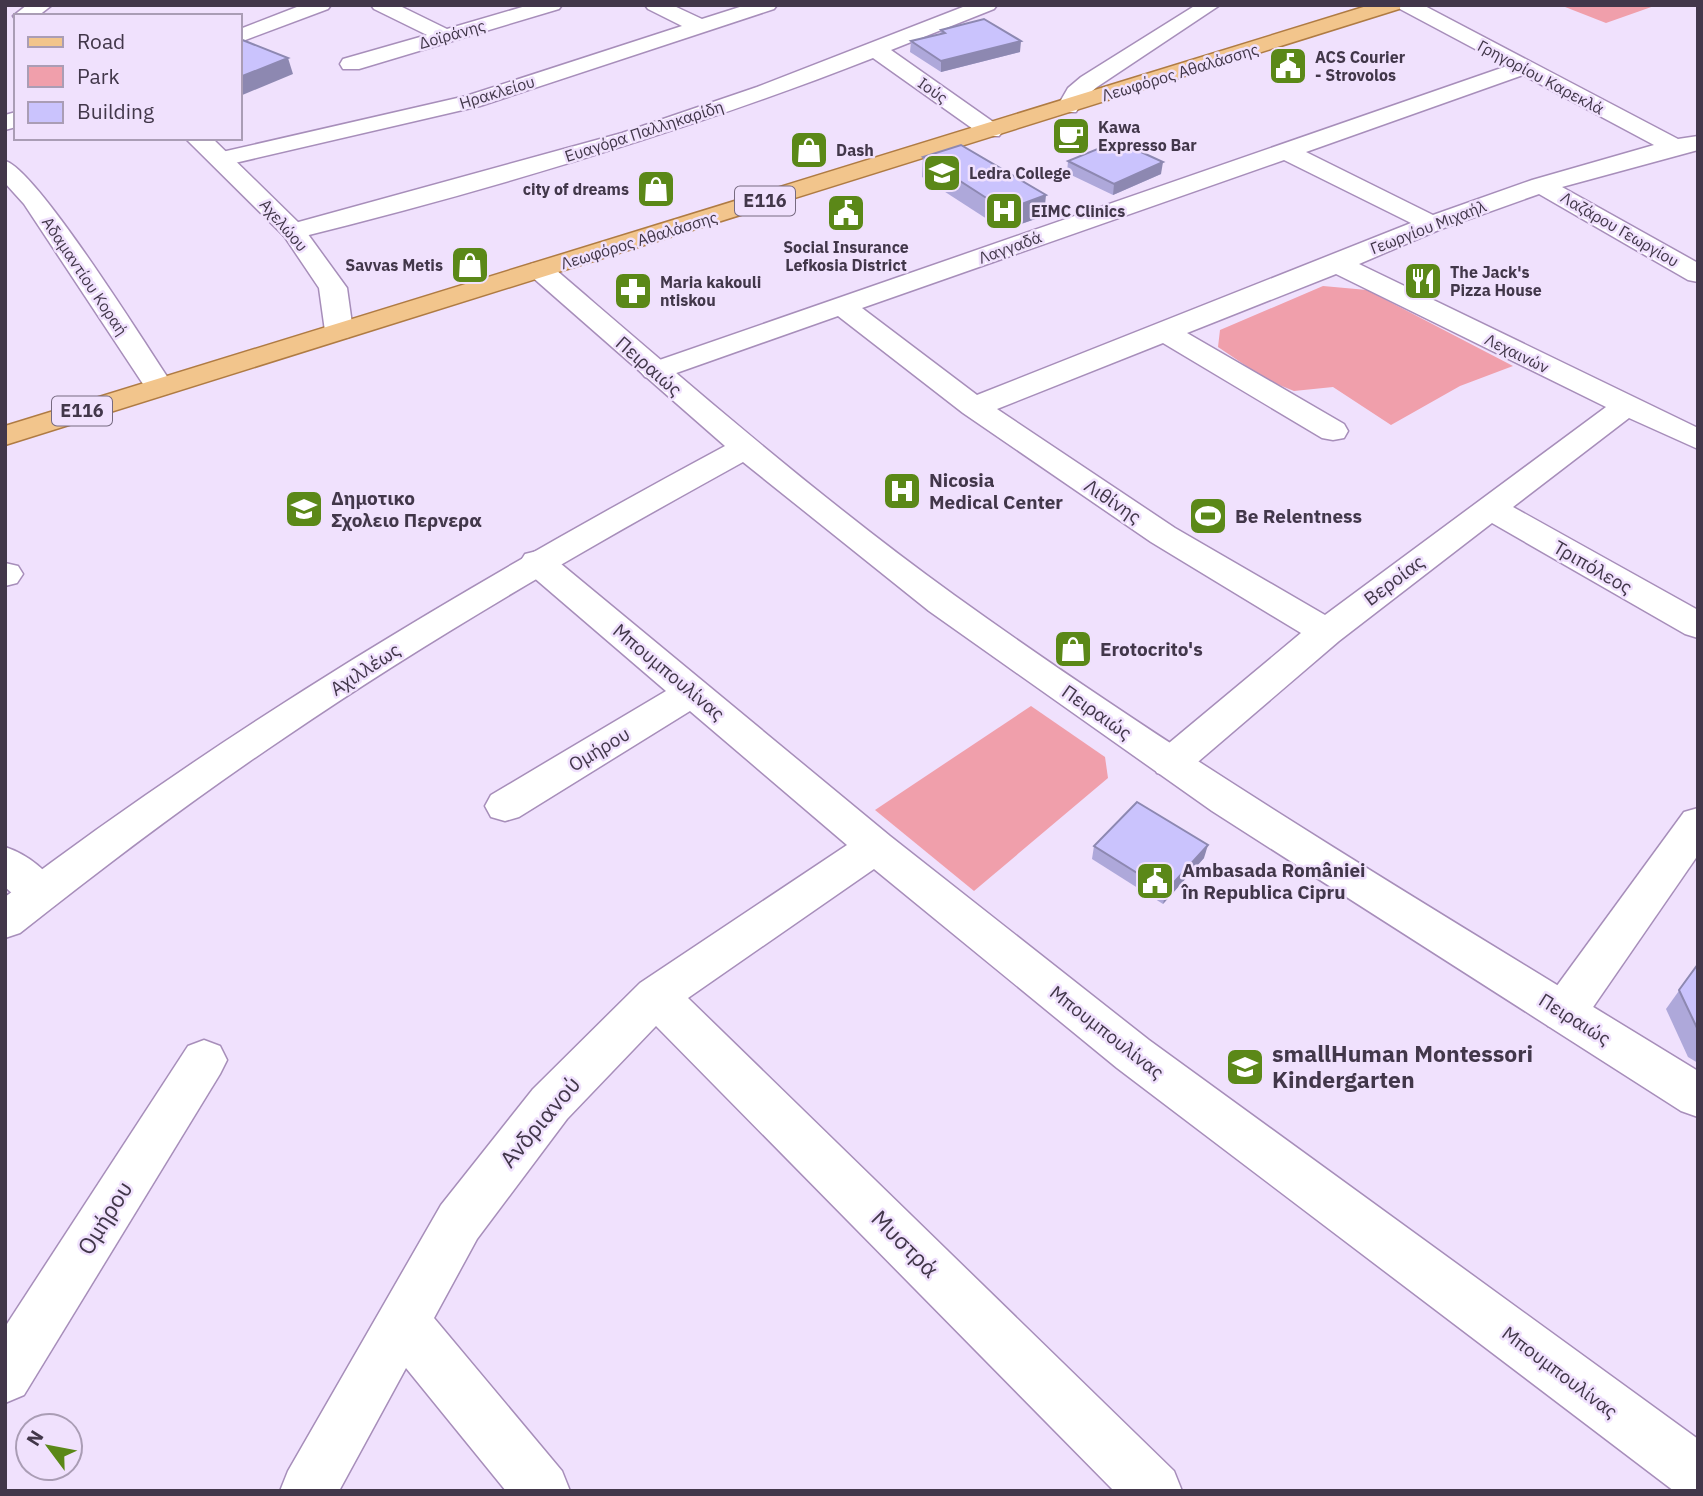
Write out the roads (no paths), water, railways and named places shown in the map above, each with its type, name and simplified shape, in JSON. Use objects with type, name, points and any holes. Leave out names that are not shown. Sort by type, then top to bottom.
[{"type":"main road","name":"Λεωφόρος Αθαλάσσης","points":[[5,436],[1392,5]]},
{"type":"street","points":[[5,8],[11,5]]},
{"type":"street","points":[[26,14],[42,5]]},
{"type":"street","points":[[242,35],[321,5]]},
{"type":"street","points":[[381,5],[445,36]]},
{"type":"street","name":"Δοϊράνης","points":[[351,64],[552,5]]},
{"type":"street","points":[[656,5],[701,27]]},
{"type":"street","name":"Ηρακλείου","points":[[222,159],[472,101],[767,5]]},
{"type":"street","points":[[1068,107],[1082,88],[1210,5]]},
{"type":"street","name":"Γρηγορίου Καρεκλά","points":[[1408,5],[1523,68],[1686,145]]},
{"type":"street","name":"Ευαγόρα Παλληκαρίδη","points":[[293,231],[566,158],[632,137],[876,50],[971,7]]},
{"type":"street","name":"Ιούς","points":[[876,50],[991,131]]},
{"type":"street","name":"Λαγγαδά","points":[[655,372],[1523,68]]},
{"type":"street","name":"Αχελώου","points":[[199,140],[222,159],[293,231],[333,288],[339,331]]},
{"type":"street","name":"Γεωργίου Μιχαήλ","points":[[974,407],[1432,224],[1541,185],[1686,145]]},
{"type":"street","points":[[1285,151],[1432,224]]},
{"type":"street","name":"Αδαμαντίου Κοραή","points":[[5,168],[34,199],[159,387]]},
{"type":"street","name":"Λαζάρου Γεωργίου","points":[[1541,185],[1698,274]]},
{"type":"street","name":"Λεχαινών","points":[[1337,264],[1698,440]]},
{"type":"street","name":"Πειραιώς","points":[[540,270],[745,448],[941,603],[1171,763],[1698,1096]]},
{"type":"street","name":"Λιθίνης","points":[[842,306],[974,407],[1163,535],[1326,632]]},
{"type":"street","points":[[1165,332],[1334,431]]},
{"type":"street","name":"Βεροίας","points":[[1171,763],[1326,632],[1626,406]]},
{"type":"street","name":"Αχιλλέως","points":[[5,920],[221,761],[447,616],[537,562],[745,448]]},
{"type":"street","name":"Τριπόλεος","points":[[1489,508],[1698,626]]},
{"type":"street","name":"Μπουμπουλίνας","points":[[537,562],[876,847],[1133,1054],[1698,1474]]},
{"type":"street","name":"Ομήρου","points":[[505,806],[693,692]]},
{"type":"street","points":[[1564,1012],[1698,823]]},
{"type":"street","name":"Ανδριανού","points":[[308,1491],[458,1222],[550,1104],[656,996],[876,847]]},
{"type":"street","points":[[5,863],[40,893]]},
{"type":"street","name":"Μυστρά","points":[[656,996],[1154,1491]]},
{"type":"street","name":"Ομήρου","points":[[5,1377],[204,1060]]},
{"type":"street","points":[[402,1321],[542,1491]]},
{"type":"place","name":"ACS Courier - Strovolos","points":[[1288,66]]},
{"type":"place","name":"Kawa Expresso Bar","points":[[1071,136]]},
{"type":"place","name":"Dash","points":[[809,150]]},
{"type":"place","name":"Ledra College","points":[[942,173]]},
{"type":"place","name":"city of dreams","points":[[656,189]]},
{"type":"place","name":"EIMC Clinics","points":[[1004,211]]},
{"type":"place","name":"Social Insurance Lefkosia District","points":[[846,213]]},
{"type":"place","name":"Savvas Metis","points":[[470,265]]},
{"type":"place","name":"The Jack's Pizza House","points":[[1423,281]]},
{"type":"place","name":"Maria kakouli ntiskou","points":[[633,291]]},
{"type":"place","name":"Nicosia Medical Center","points":[[902,491]]},
{"type":"place","name":"Δημοτικο Σχολειο Περνερα","points":[[304,509]]},
{"type":"place","name":"Be Relentness","points":[[1208,516]]},
{"type":"place","name":"Erotocrito's","points":[[1073,649]]},
{"type":"place","name":"Ambasada României în Republica Cipru","points":[[1155,881]]},
{"type":"place","name":"smallHuman Montessori Kindergarten","points":[[1245,1067]]}]
